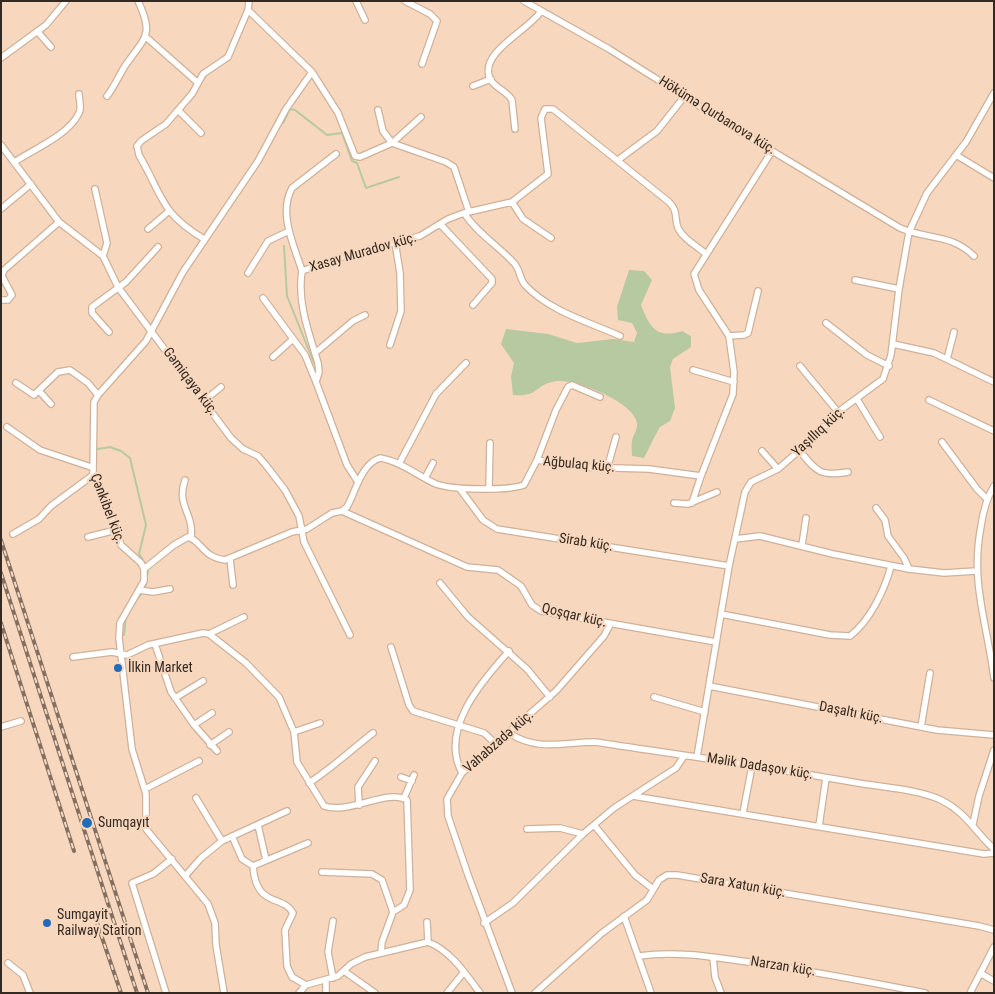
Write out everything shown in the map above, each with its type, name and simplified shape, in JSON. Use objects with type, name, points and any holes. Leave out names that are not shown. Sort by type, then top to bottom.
[{"type":"street","points":[[2,56],[38,32],[51,20],[66,1]]},
{"type":"street","points":[[107,96],[146,37],[148,24],[138,1]]},
{"type":"street","points":[[204,239],[184,227],[168,212],[137,149],[141,141],[166,124],[192,94],[197,82],[208,69],[228,57],[248,10],[249,1]]},
{"type":"street","points":[[356,1],[365,20]]},
{"type":"street","points":[[405,1],[430,14],[437,21],[422,64]]},
{"type":"street","name":"Hökümə Qurbanova küç.","points":[[524,1],[609,49],[772,151],[910,232],[952,240],[963,246],[974,256]]},
{"type":"street","points":[[248,10],[312,72],[338,113],[355,156],[360,157],[392,143],[421,117]]},
{"type":"street","points":[[515,129],[512,100],[491,80],[488,71],[495,55],[508,40],[536,19],[541,11]]},
{"type":"street","points":[[38,32],[51,47]]},
{"type":"street","points":[[146,37],[197,82]]},
{"type":"street","points":[[16,382],[32,395],[40,392],[58,372],[66,369],[77,374],[98,395],[141,348],[152,332],[172,292],[204,239],[258,161],[286,109],[312,72]]},
{"type":"street","points":[[473,86],[491,80]]},
{"type":"street","name":"Yaşıllıq küç.","points":[[697,757],[729,566],[748,486],[778,469],[800,451],[838,412],[879,382],[889,366],[899,289],[910,232],[928,194],[956,156],[994,92]]},
{"type":"street","points":[[16,161],[58,136],[76,117],[80,107],[79,94]]},
{"type":"street","points":[[618,160],[657,131],[684,97]]},
{"type":"street","name":"Xasay Muradov küç.","points":[[358,482],[348,466],[316,382],[319,372],[302,306],[300,290],[302,271],[420,236],[440,224],[466,213],[512,202],[548,174],[542,118],[545,109],[553,109],[675,208],[680,231],[706,254]]},
{"type":"street","points":[[178,110],[202,133]]},
{"type":"street","points":[[378,110],[383,131],[392,143],[451,164],[466,213],[489,242],[514,262],[525,285],[560,309],[620,336]]},
{"type":"street","name":"Gəmiqaya küç.","points":[[2,147],[16,161],[59,222],[103,256],[118,287],[236,444],[258,456],[275,475],[299,516],[304,542],[350,635]]},
{"type":"street","points":[[692,503],[692,497],[732,394],[734,382],[729,336],[707,304],[695,280],[696,268],[772,151]]},
{"type":"street","points":[[302,271],[289,231],[287,210],[289,194],[292,188],[336,154]]},
{"type":"street","points":[[956,156],[994,178]]},
{"type":"street","points":[[1,209],[31,184]]},
{"type":"street","points":[[95,189],[107,243],[103,256]]},
{"type":"street","points":[[512,202],[523,219],[551,238]]},
{"type":"street","points":[[148,229],[168,212]]},
{"type":"street","points":[[1,300],[8,300],[12,295],[2,276],[4,270],[59,222]]},
{"type":"street","points":[[440,224],[492,279],[492,283],[473,305]]},
{"type":"street","points":[[248,273],[268,241],[289,231]]},
{"type":"street","points":[[390,345],[401,311],[400,273],[395,242]]},
{"type":"street","points":[[109,332],[91,310],[126,282],[158,247]]},
{"type":"street","points":[[855,280],[899,289]]},
{"type":"street","points":[[729,336],[748,333],[758,291]]},
{"type":"street","points":[[263,298],[305,355],[316,382]]},
{"type":"street","points":[[315,353],[353,321],[365,315]]},
{"type":"street","points":[[826,323],[867,355],[889,366]]},
{"type":"street","points":[[947,359],[954,332]]},
{"type":"street","points":[[273,357],[293,339]]},
{"type":"street","points":[[893,344],[925,350],[994,382]]},
{"type":"street","points":[[399,464],[436,394],[466,363]]},
{"type":"street","points":[[800,366],[838,412]]},
{"type":"street","points":[[693,370],[734,382]]},
{"type":"street","points":[[537,460],[556,410],[568,387],[572,385],[600,398]]},
{"type":"street","points":[[204,401],[221,387]]},
{"type":"street","points":[[40,392],[51,404]]},
{"type":"street","name":"Çənkibel küç.","points":[[98,395],[94,410],[91,467],[93,475],[123,550],[136,559],[144,569]]},
{"type":"street","points":[[857,398],[880,437]]},
{"type":"street","points":[[929,400],[994,431]]},
{"type":"street","points":[[7,427],[40,450],[91,467]]},
{"type":"street","points":[[607,469],[616,437]]},
{"type":"street","points":[[942,442],[977,490],[987,499]]},
{"type":"street","points":[[488,488],[490,443]]},
{"type":"street","points":[[762,451],[778,469]]},
{"type":"street","points":[[800,451],[819,472],[832,475],[848,472]]},
{"type":"street","name":"Ağbulaq küç.","points":[[342,511],[349,503],[358,482],[376,459],[385,458],[437,484],[460,489],[524,485],[537,460],[607,469],[649,469],[701,476]]},
{"type":"street","points":[[425,478],[433,463]]},
{"type":"street","points":[[13,534],[39,520],[51,506],[93,475]]},
{"type":"street","points":[[185,480],[181,497],[191,524],[191,538],[213,558],[230,559],[292,532],[312,527],[332,513],[342,511]]},
{"type":"street","points":[[994,486],[987,499],[977,545],[976,571],[994,678]]},
{"type":"street","name":"Sirab küç.","points":[[460,489],[482,520],[497,529],[729,566]]},
{"type":"street","points":[[674,503],[692,503],[717,492]]},
{"type":"street","points":[[876,508],[884,520],[888,536],[904,558],[909,569]]},
{"type":"street","name":"Qoşqar küç.","points":[[342,511],[467,567],[498,570],[521,586],[528,600],[536,609],[610,625],[716,642]]},
{"type":"street","points":[[802,546],[806,518]]},
{"type":"street","points":[[88,537],[116,530]]},
{"type":"street","points":[[735,539],[760,536],[909,569],[944,573],[976,571]]},
{"type":"street","points":[[191,538],[174,545],[144,569],[144,582],[120,623],[121,653],[132,749],[144,788],[146,829],[202,894],[212,913],[224,993]]},
{"type":"street","points":[[230,559],[233,585]]},
{"type":"street","points":[[721,614],[830,635],[850,636],[861,625],[881,592],[891,566]]},
{"type":"street","points":[[440,583],[468,617],[509,651],[550,697]]},
{"type":"street","points":[[139,590],[154,592],[170,589]]},
{"type":"street","points":[[209,634],[244,617]]},
{"type":"street","name":"Vahabzadə küç.","points":[[512,993],[484,923],[447,808],[451,790],[462,773],[550,697],[604,636],[610,625]]},
{"type":"street","points":[[73,657],[121,653],[127,655],[155,644],[203,633],[209,634],[217,638],[272,688],[279,697],[294,732],[297,762],[324,806],[337,809],[382,799],[404,798]]},
{"type":"street","points":[[155,644],[160,665],[175,698],[194,726],[217,751]]},
{"type":"street","points":[[391,647],[409,705],[413,711],[484,733],[495,743]]},
{"type":"street","points":[[462,773],[455,753],[459,725],[477,690],[509,651]]},
{"type":"street","points":[[921,728],[930,673]]},
{"type":"street","points":[[175,698],[203,681]]},
{"type":"street","name":"Daşaltı küç.","points":[[709,686],[921,728],[951,733],[994,735]]},
{"type":"street","points":[[654,697],[705,712]]},
{"type":"street","points":[[194,726],[212,713]]},
{"type":"street","points":[[1,727],[21,721]]},
{"type":"street","points":[[294,732],[320,723]]},
{"type":"street","points":[[210,745],[229,732]]},
{"type":"street","points":[[309,784],[333,768],[344,755],[373,733]]},
{"type":"street","name":"Məlik Dadaşov küç.","points":[[509,733],[528,743],[538,745],[564,746],[596,742],[826,778],[939,799],[954,807],[973,824],[984,840],[994,849]]},
{"type":"street","points":[[973,824],[979,796],[994,750]]},
{"type":"street","points":[[484,923],[513,903],[583,834],[633,796],[676,768],[684,756]]},
{"type":"street","points":[[144,788],[156,784],[199,760]]},
{"type":"street","points":[[360,805],[358,787],[375,761]]},
{"type":"street","points":[[743,813],[752,766]]},
{"type":"street","points":[[404,798],[414,775]]},
{"type":"street","points":[[401,777],[412,781]]},
{"type":"street","points":[[819,826],[826,778]]},
{"type":"street","points":[[633,796],[984,854],[994,853]]},
{"type":"street","points":[[196,798],[222,842]]},
{"type":"street","points":[[381,954],[382,942],[393,912],[404,905],[410,890],[408,804],[404,798]]},
{"type":"street","points":[[186,875],[201,858],[222,842],[287,811]]},
{"type":"street","points":[[258,825],[266,860]]},
{"type":"street","points":[[594,825],[635,875],[653,889]]},
{"type":"street","points":[[527,830],[560,828],[583,834]]},
{"type":"street","points":[[232,836],[242,859],[253,866],[259,890],[264,896],[288,907],[293,913],[285,930],[287,966],[292,977],[306,985]]},
{"type":"street","points":[[253,866],[308,843]]},
{"type":"street","points":[[166,993],[132,883],[154,874],[172,860]]},
{"type":"street","points":[[322,872],[372,874],[379,877],[382,880],[393,912]]},
{"type":"street","name":"Sara Xatun küç.","points":[[535,993],[624,916],[647,900],[659,880],[667,875],[677,875],[980,926],[994,930]]},
{"type":"street","points":[[624,916],[651,993]]},
{"type":"street","points":[[333,921],[328,946],[333,978]]},
{"type":"street","points":[[427,922],[428,942]]},
{"type":"street","points":[[299,993],[306,985],[333,978],[356,961],[402,946],[428,942],[446,952],[480,993]]},
{"type":"street","points":[[970,993],[994,947]]},
{"type":"street","name":"Narzan küç.","points":[[639,956],[664,953],[713,957],[796,968],[925,993]]},
{"type":"street","points":[[713,957],[716,977],[722,993]]},
{"type":"street","points":[[8,964],[23,975],[30,993]]},
{"type":"street","points":[[344,971],[375,993]]},
{"type":"street","points":[[447,993],[464,972]]},
{"type":"street","points":[[980,973],[994,981]]},
{"type":"street","points":[[326,980],[326,993]]},
{"type":"shaded area","points":[[629,270],[644,271],[652,280],[641,305],[651,325],[656,330],[666,334],[682,331],[691,336],[691,347],[673,359],[670,367],[675,408],[670,421],[660,427],[644,458],[632,456],[632,441],[637,425],[633,415],[614,399],[600,392],[561,381],[546,384],[532,393],[513,395],[511,376],[514,363],[501,344],[506,329],[548,334],[577,343],[613,339],[634,342],[637,333],[632,323],[618,320],[617,307]]},
{"type":"waterway","points":[[283,123],[290,109],[295,110],[327,135],[342,133],[352,161],[357,163],[366,188],[399,177]]},
{"type":"waterway","points":[[284,246],[287,296],[314,363]]},
{"type":"waterway","points":[[98,449],[110,447],[121,451],[130,458],[146,525],[139,554],[146,565]]},
{"type":"waterway","points":[[145,588],[148,571]]},
{"type":"waterway","points":[[135,602],[141,594]]},
{"type":"waterway","points":[[124,635],[126,617]]},
{"type":"railway","points":[[1,540],[148,993]]},
{"type":"railway","points":[[1,573],[137,993]]},
{"type":"railway","points":[[1,623],[74,851]]},
{"type":"railway","points":[[97,923],[121,993]]},
{"type":"place","name":"İlkin Market","points":[[118,668]]},
{"type":"place","name":"Sumqayıt","points":[[87,823]]},
{"type":"place","name":"Sumgayit Railway Station","points":[[47,923]]}]
